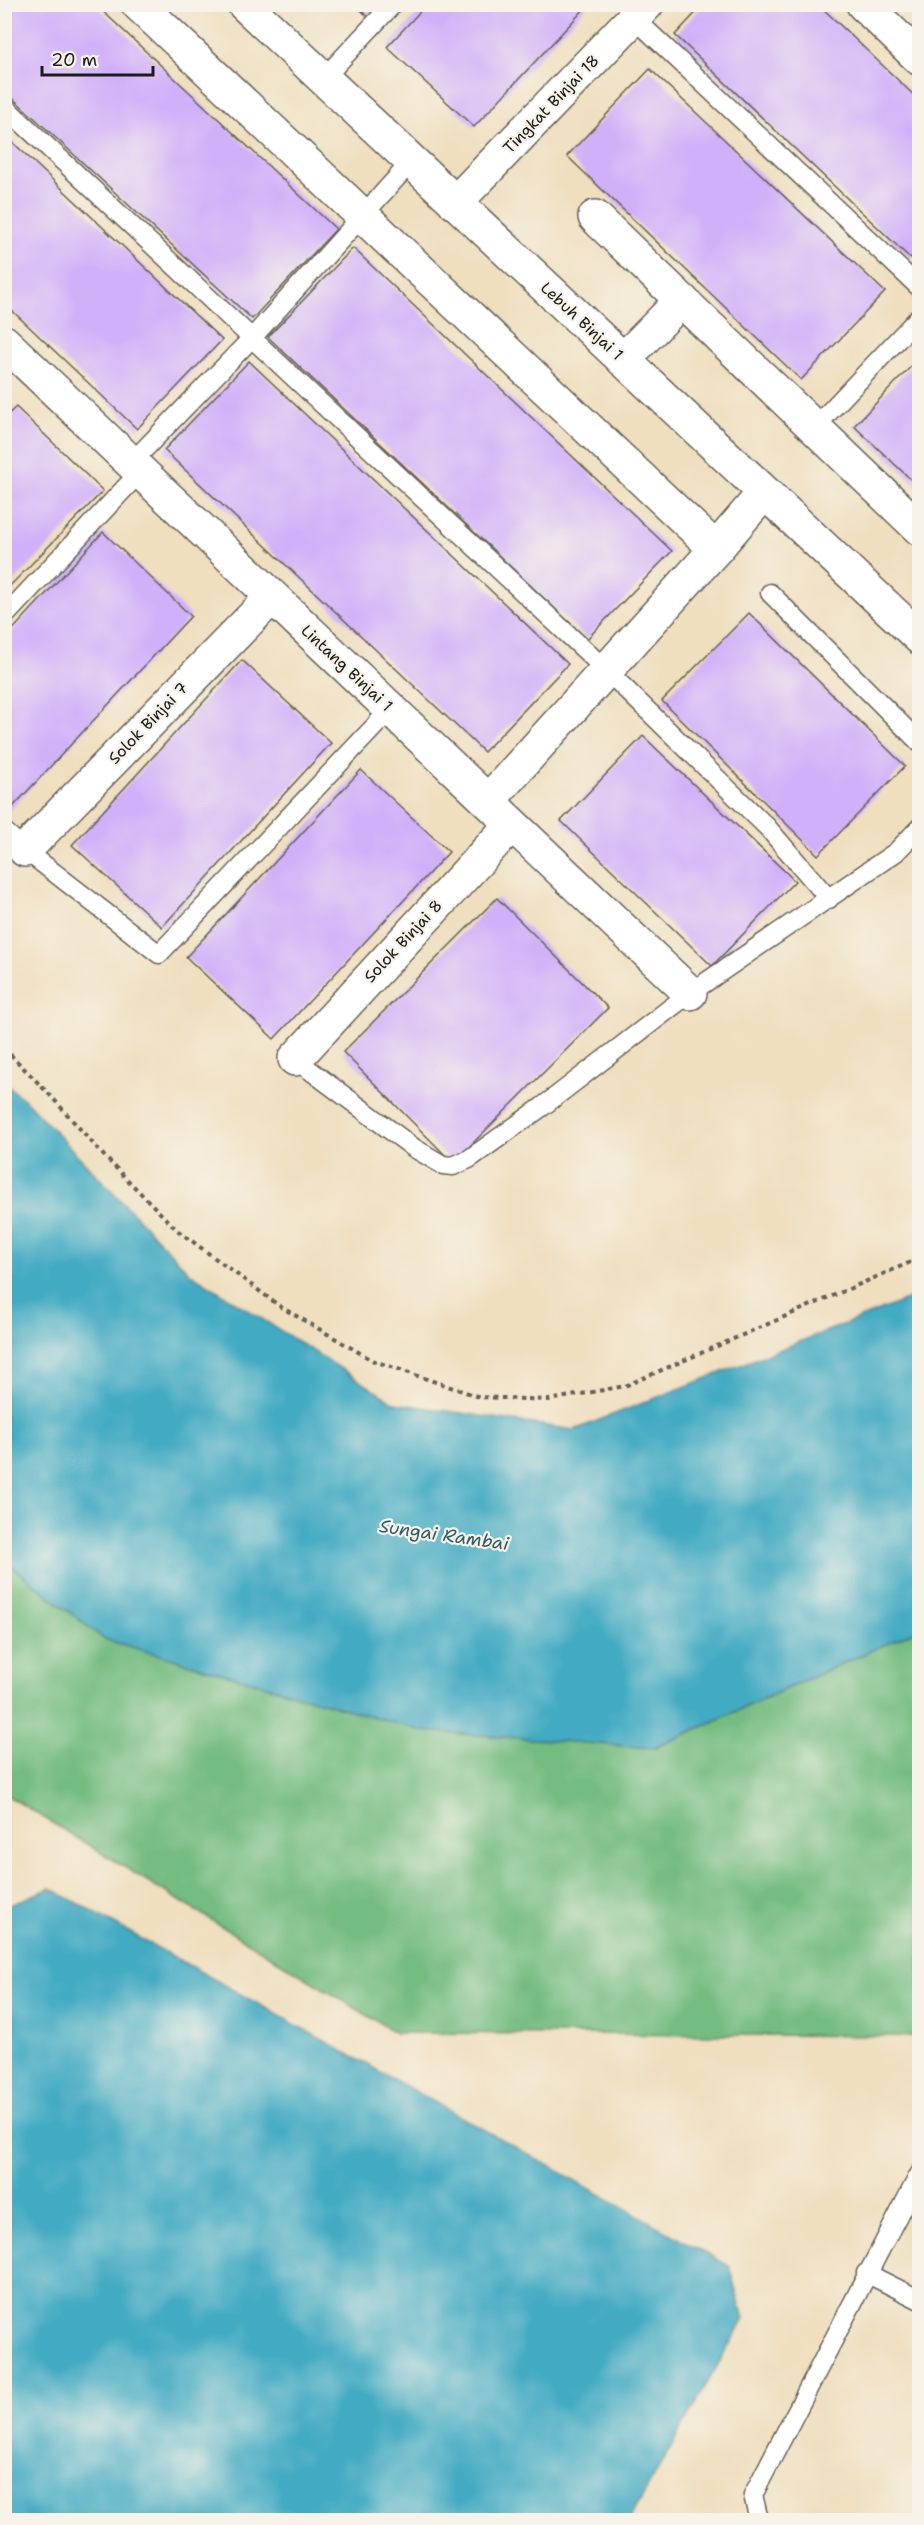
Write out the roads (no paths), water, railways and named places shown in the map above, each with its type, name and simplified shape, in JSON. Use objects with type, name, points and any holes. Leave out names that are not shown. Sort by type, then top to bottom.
[{"type":"street","points":[[138,4],[716,549]]},
{"type":"street","name":"Lebuh Binjai 1","points":[[244,4],[763,494],[920,638]]},
{"type":"street","points":[[863,4],[920,59]]},
{"type":"street","name":"Tingkat Binjai 18","points":[[454,203],[640,11]]},
{"type":"street","points":[[595,217],[920,529]]},
{"type":"street","points":[[622,360],[682,300]]},
{"type":"street","name":"Lintang Binjai 1","points":[[11,360],[136,468],[690,993]]},
{"type":"street","points":[[488,801],[763,494]]},
{"type":"street","name":"Solok Binjai 7","points":[[15,840],[272,597]]},
{"type":"street","name":"Solok Binjai 8","points":[[295,1059],[512,824]]},
{"type":"lane","points":[[323,79],[393,4]]},
{"type":"lane","points":[[640,11],[920,288]]},
{"type":"lane","points":[[4,106],[606,670],[767,827],[829,899]]},
{"type":"lane","points":[[4,616],[411,162]]},
{"type":"lane","points":[[814,428],[920,316]]},
{"type":"lane","points":[[770,593],[920,743]]},
{"type":"lane","points":[[15,840],[159,954],[391,709]]},
{"type":"lane","points":[[295,1059],[414,1148],[443,1165],[453,1166],[469,1159],[542,1107],[690,993],[896,852],[920,827]]},
{"type":"lane","points":[[759,2520],[753,2495],[866,2273],[920,2173]]},
{"type":"lane","points":[[866,2273],[920,2300]]},
{"type":"water","name":"Sungai Rambai","points":[[5,1084],[24,1099],[191,1274],[395,1403],[574,1430],[919,1295],[919,1629],[654,1748],[422,1731],[104,1639],[5,1561]]},
{"type":"water","points":[[50,1888],[729,2266],[744,2319],[629,2520],[5,2520],[5,1907]]}]
